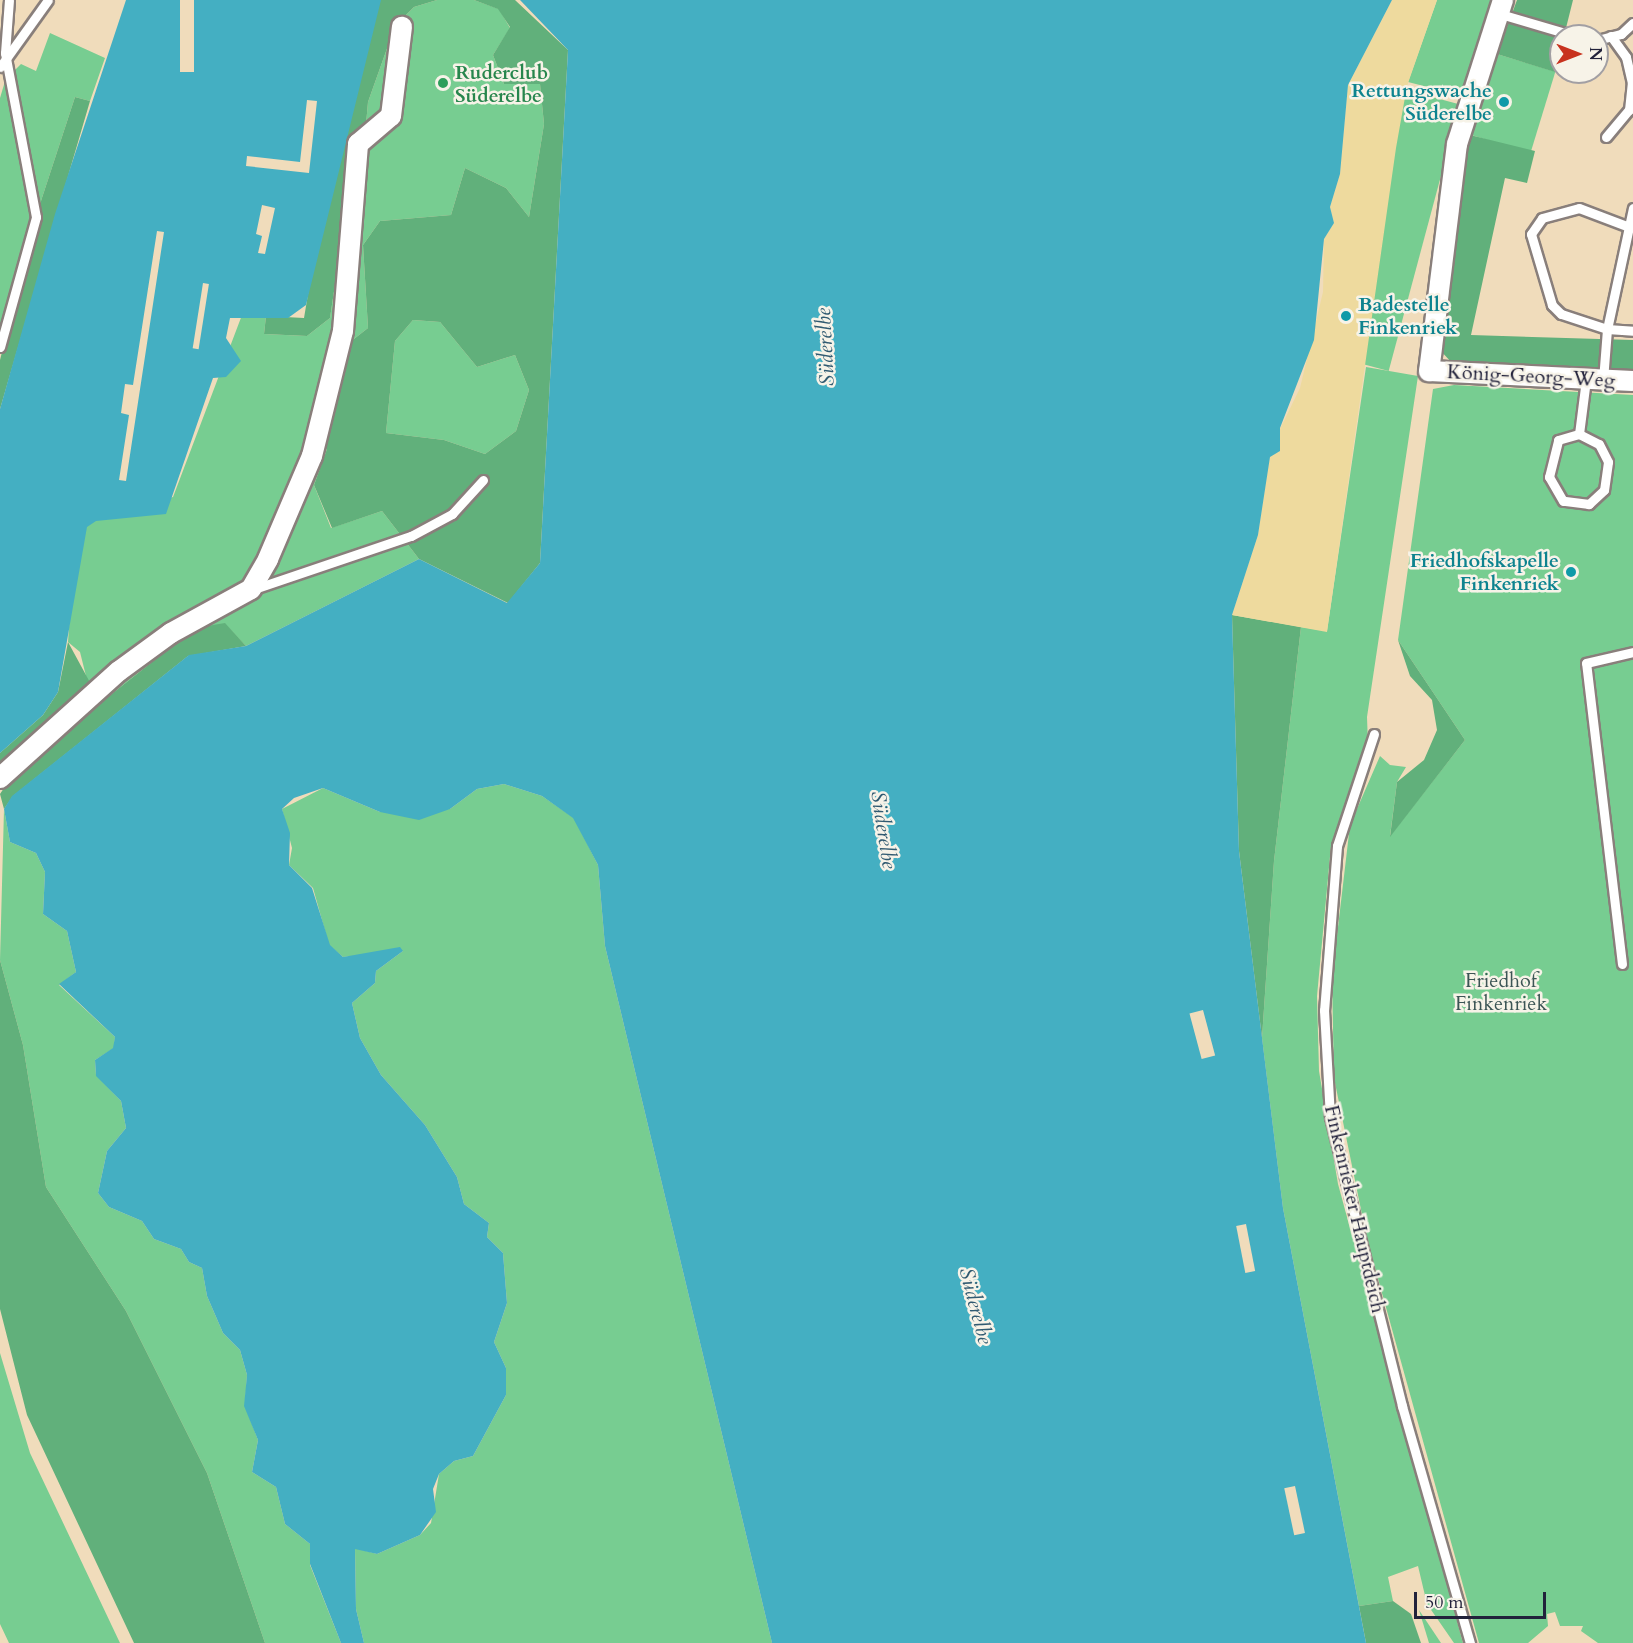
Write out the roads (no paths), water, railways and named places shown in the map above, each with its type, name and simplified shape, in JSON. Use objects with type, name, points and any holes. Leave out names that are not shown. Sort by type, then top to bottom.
[{"type":"street","name":"König-Georg-Weg","points":[[1500,6],[1457,144],[1429,371],[1633,381]]},
{"type":"street","points":[[0,778],[128,665],[181,627],[251,589],[312,456],[343,331],[358,144],[391,116],[402,27]]},
{"type":"lane","points":[[0,68],[5,53],[9,0]]},
{"type":"lane","points":[[0,347],[36,217],[5,53],[48,0]]},
{"type":"lane","points":[[1500,6],[1549,26]]},
{"type":"lane","points":[[1606,138],[1629,110],[1632,83],[1626,57],[1611,36],[1633,22]]},
{"type":"lane","points":[[1629,227],[1579,208],[1542,218],[1531,234],[1552,305],[1580,322],[1607,329],[1633,331]]},
{"type":"lane","points":[[1579,434],[1607,329],[1633,208]]},
{"type":"lane","points":[[1579,434],[1599,444],[1608,462],[1604,490],[1589,504],[1563,501],[1549,477],[1558,440],[1579,434]]},
{"type":"lane","points":[[251,589],[411,536],[452,514],[483,480]]},
{"type":"lane","points":[[1622,964],[1586,663],[1633,652]]},
{"type":"lane","name":"Finkenrieker Hauptdeich","points":[[1374,734],[1337,846],[1324,1011],[1330,1117],[1402,1406],[1470,1643]]},
{"type":"water","points":[[126,0],[381,0],[306,305],[288,318],[230,318],[226,338],[241,361],[226,377],[213,378],[166,514],[96,521],[87,527],[58,692],[43,715],[0,753],[0,409],[55,214]]},
{"type":"water","name":"Süderelbe","points":[[520,0],[1392,0],[1348,85],[1340,174],[1330,207],[1334,223],[1324,239],[1314,340],[1280,428],[1280,451],[1270,457],[1258,535],[1232,615],[1239,851],[1283,1208],[1366,1643],[772,1643],[605,946],[598,865],[573,818],[542,796],[504,784],[477,789],[450,809],[419,820],[380,812],[323,788],[294,798],[282,809],[290,833],[289,865],[312,888],[330,945],[343,957],[400,947],[403,951],[376,971],[375,983],[352,1003],[360,1038],[381,1075],[425,1125],[457,1177],[464,1204],[489,1223],[487,1237],[503,1253],[507,1303],[494,1342],[506,1368],[506,1395],[473,1456],[454,1461],[439,1474],[433,1489],[436,1512],[420,1535],[377,1554],[355,1549],[356,1609],[364,1643],[341,1643],[310,1564],[310,1544],[285,1524],[276,1487],[252,1472],[258,1440],[244,1406],[247,1375],[240,1350],[223,1333],[207,1296],[202,1268],[189,1262],[181,1249],[154,1239],[142,1221],[109,1207],[98,1193],[107,1151],[126,1128],[121,1101],[96,1076],[95,1060],[113,1048],[115,1037],[59,984],[76,972],[67,931],[43,914],[45,872],[36,853],[10,842],[4,809],[12,796],[189,655],[246,646],[419,559],[507,603],[540,563],[568,50]]},
{"type":"place","name":"Ruderclub Süderelbe","points":[[443,83]]},
{"type":"place","name":"Rettungswache Süderelbe","points":[[1504,102]]},
{"type":"place","name":"Badestelle Finkenriek","points":[[1346,316]]},
{"type":"place","name":"Friedhofskapelle Finkenriek","points":[[1571,572]]},
{"type":"park label","name":"Friedhof Finkenriek","points":[[1501,992]]}]
